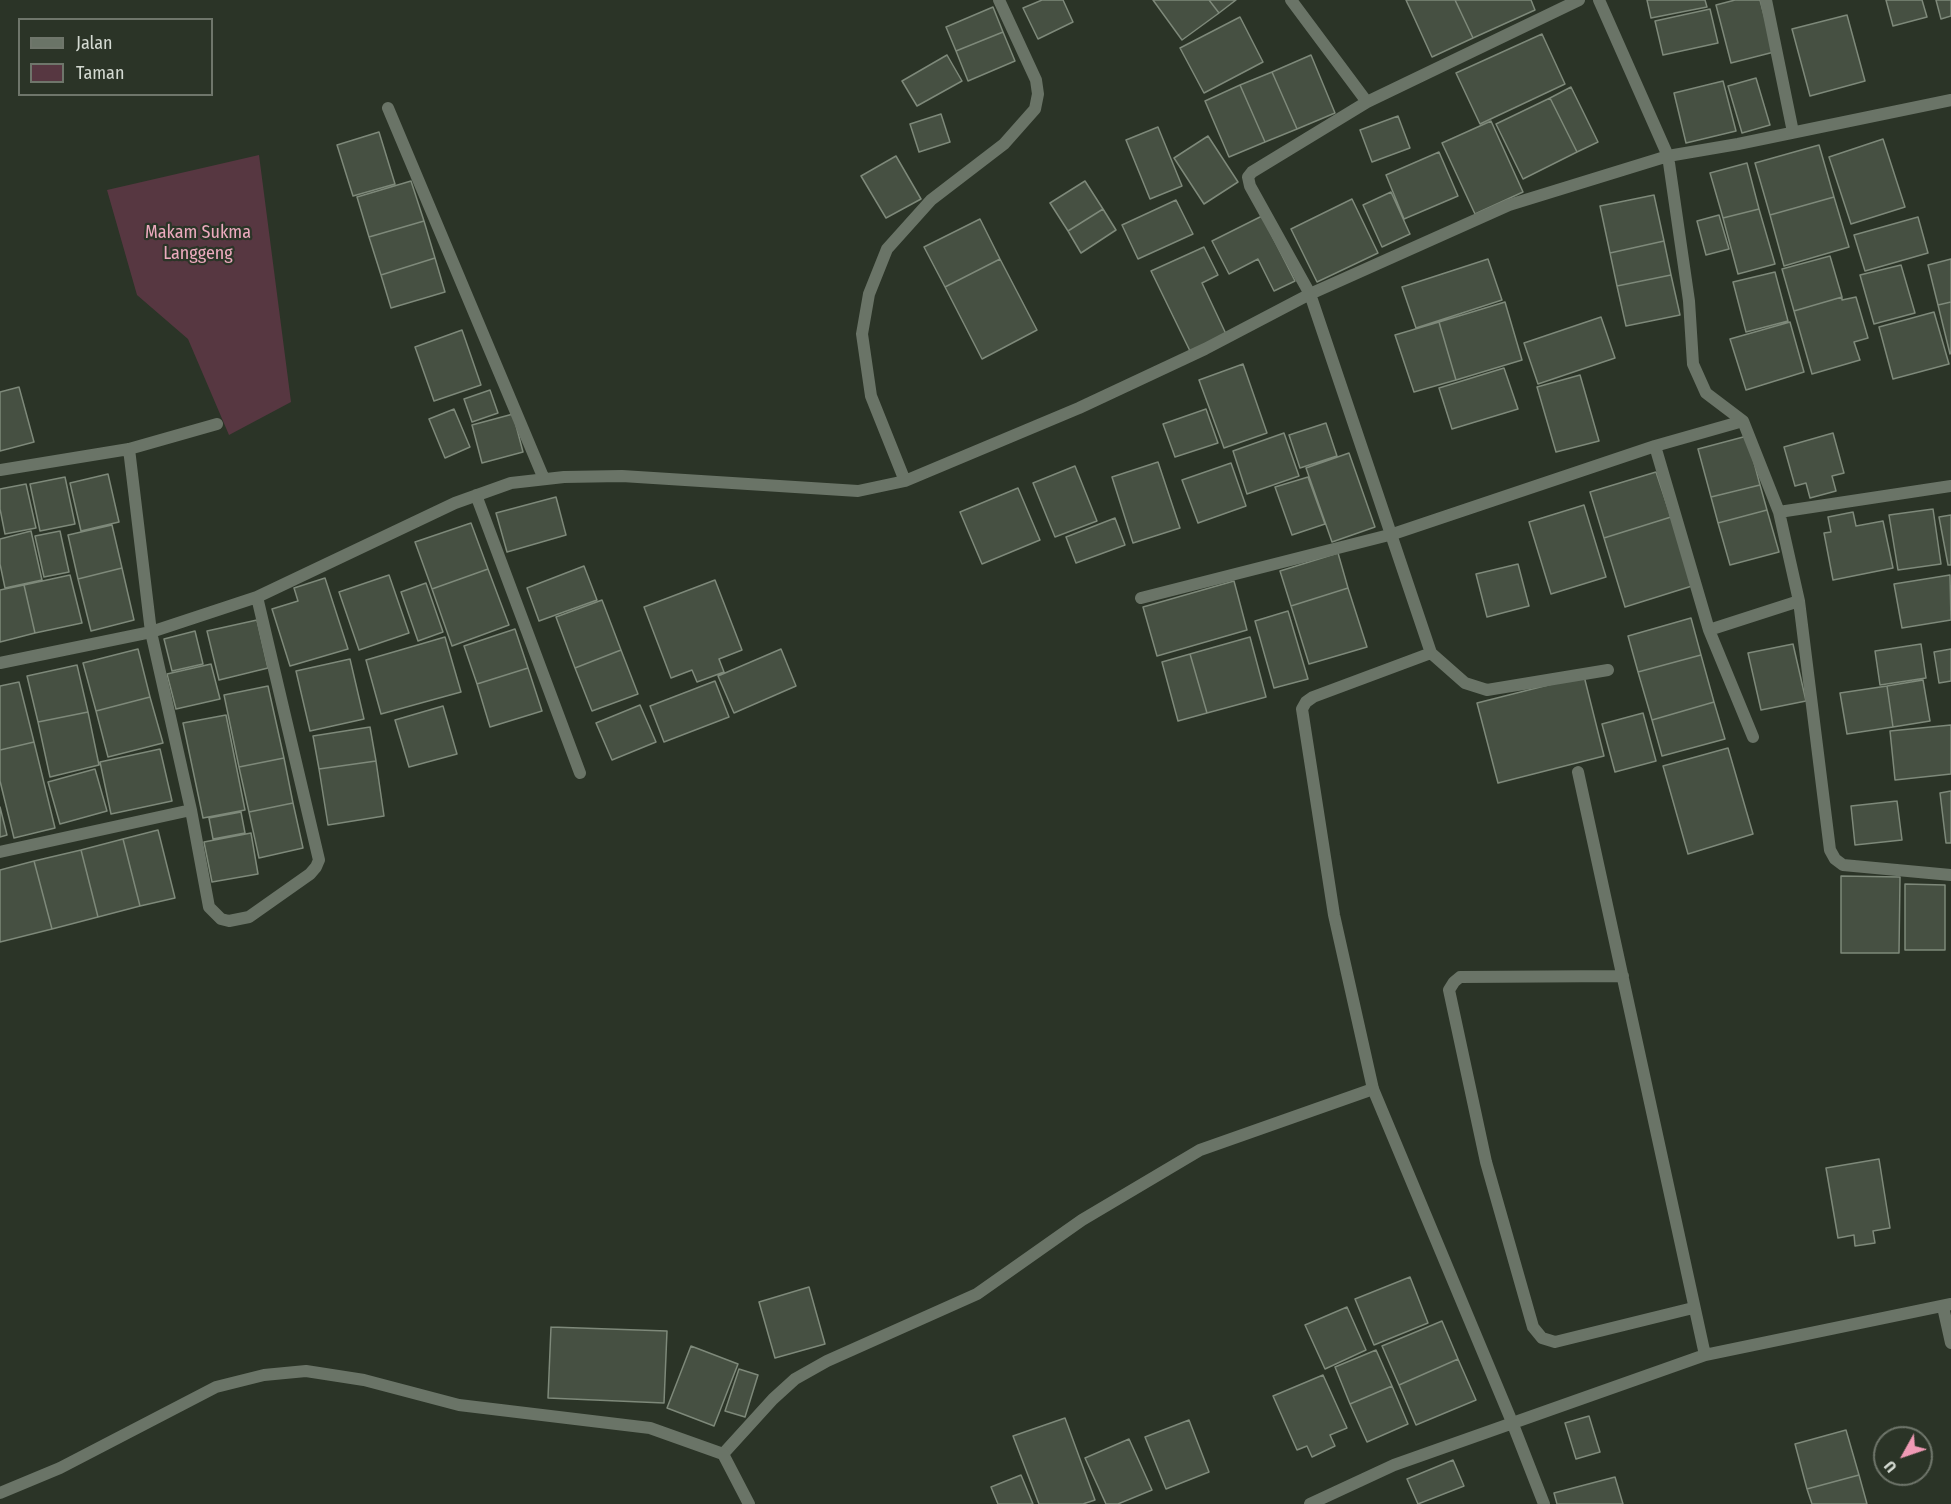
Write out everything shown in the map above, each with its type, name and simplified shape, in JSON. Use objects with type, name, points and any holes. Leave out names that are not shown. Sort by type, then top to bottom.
[{"type":"street","points":[[905,481],[871,396],[862,334],[869,294],[887,249],[931,200],[1004,144],[1035,109],[1038,94],[1036,80],[999,0]]},
{"type":"street","points":[[1291,0],[1367,102]]},
{"type":"street","points":[[1579,0],[1367,102],[1252,172],[1248,177],[1250,186],[1310,294],[1393,534],[1431,653],[1465,682],[1487,690],[1608,670]]},
{"type":"street","points":[[1599,0],[1668,156],[1689,301],[1693,364],[1706,393],[1743,421],[1779,512],[1799,601],[1830,850],[1835,859],[1843,865],[1951,875]]},
{"type":"street","points":[[1766,0],[1793,132]]},
{"type":"street","points":[[0,663],[151,632],[257,597],[455,503],[511,483],[564,477],[622,476],[858,491],[905,481],[1079,408],[1205,349],[1310,294],[1509,205],[1668,156],[1951,100]]},
{"type":"street","points":[[388,108],[544,479]]},
{"type":"street","points":[[1141,598],[1393,534],[1655,446],[1743,421]]},
{"type":"street","points":[[0,470],[129,449],[218,424]]},
{"type":"street","points":[[1655,446],[1709,630],[1753,737]]},
{"type":"street","points":[[129,449],[151,632],[191,810],[209,907],[221,919],[237,921],[249,917],[310,874],[319,860],[257,597]]},
{"type":"street","points":[[1779,512],[1951,486]]},
{"type":"street","points":[[476,495],[580,773]]},
{"type":"street","points":[[1709,630],[1799,601]]},
{"type":"street","points":[[1431,653],[1313,697],[1302,709],[1334,915],[1373,1089],[1544,1504]]},
{"type":"street","points":[[1578,772],[1705,1355]]},
{"type":"street","points":[[0,852],[191,810]]},
{"type":"street","points":[[1623,976],[1460,977],[1449,990],[1486,1162],[1533,1327],[1542,1338],[1555,1342],[1693,1308]]},
{"type":"street","points":[[723,1454],[773,1399],[795,1379],[827,1361],[977,1294],[1082,1220],[1200,1150],[1373,1089]]},
{"type":"street","points":[[1310,1504],[1394,1465],[1705,1355],[1947,1306],[1951,1343]]},
{"type":"street","points":[[0,1493],[60,1467],[216,1387],[264,1375],[306,1371],[364,1380],[459,1405],[650,1428],[723,1454],[749,1504]]},
{"type":"green space","name":"Makam Sukma Langgeng","points":[[259,155],[291,402],[229,435],[188,339],[137,295],[107,190]]},
{"type":"building","points":[[1042,0],[1063,0],[1073,22],[1038,39],[1023,8]]},
{"type":"building","points":[[1153,0],[1209,0],[1219,13],[1182,40]]},
{"type":"building","points":[[1209,0],[1236,0],[1219,13]]},
{"type":"building","points":[[1406,0],[1455,0],[1473,38],[1432,57]]},
{"type":"building","points":[[1455,0],[1531,0],[1535,10],[1473,38]]},
{"type":"building","points":[[1647,0],[1705,0],[1707,7],[1651,18]]},
{"type":"building","points":[[1735,0],[1760,0],[1774,52],[1731,63],[1716,5]]},
{"type":"building","points":[[1886,0],[1922,0],[1927,17],[1893,26]]},
{"type":"building","points":[[1936,0],[1951,0],[1951,16],[1941,19]]},
{"type":"building","points":[[993,7],[1003,32],[956,51],[946,27]]},
{"type":"building","points":[[1710,9],[1718,43],[1663,55],[1655,21]]},
{"type":"building","points":[[1847,15],[1865,81],[1810,96],[1792,29]]},
{"type":"building","points":[[1240,17],[1263,62],[1204,93],[1180,48]]},
{"type":"building","points":[[1003,32],[1015,61],[968,81],[956,51]]},
{"type":"building","points":[[1542,34],[1565,84],[1480,124],[1456,73]]},
{"type":"building","points":[[947,55],[962,81],[917,106],[902,81]]},
{"type":"building","points":[[1311,55],[1335,113],[1297,129],[1272,72]]},
{"type":"building","points":[[1272,72],[1297,129],[1265,142],[1240,85]]},
{"type":"building","points":[[1756,78],[1770,125],[1742,133],[1728,86]]},
{"type":"building","points":[[1723,81],[1736,131],[1686,143],[1674,93]]},
{"type":"building","points":[[1240,85],[1265,142],[1229,157],[1205,101]]},
{"type":"building","points":[[1571,87],[1598,142],[1577,152],[1550,98]]},
{"type":"building","points":[[1550,98],[1577,152],[1523,179],[1496,124]]},
{"type":"building","points":[[941,114],[950,142],[919,152],[910,124]]},
{"type":"building","points":[[1398,116],[1410,148],[1372,162],[1360,130]]},
{"type":"building","points":[[1491,121],[1523,192],[1475,214],[1442,143]]},
{"type":"building","points":[[1158,127],[1182,186],[1150,199],[1126,140]]},
{"type":"building","points":[[379,132],[395,184],[353,196],[337,145]]},
{"type":"building","points":[[1208,136],[1238,182],[1204,204],[1174,158]]},
{"type":"building","points":[[1883,139],[1905,207],[1851,224],[1829,157]]},
{"type":"building","points":[[1819,145],[1834,197],[1770,215],[1755,163]]},
{"type":"building","points":[[1439,152],[1458,196],[1404,219],[1386,175]]},
{"type":"building","points":[[896,156],[921,199],[886,218],[861,176]]},
{"type":"building","points":[[1747,163],[1759,209],[1723,218],[1710,173]]},
{"type":"building","points":[[411,181],[424,221],[369,237],[357,197]]},
{"type":"building","points":[[1085,181],[1103,209],[1068,231],[1050,203]]},
{"type":"building","points":[[1391,192],[1410,234],[1382,247],[1363,205]]},
{"type":"building","points":[[1654,195],[1664,241],[1610,253],[1600,206]]},
{"type":"building","points":[[1834,197],[1849,247],[1784,266],[1770,215]]},
{"type":"building","points":[[1352,199],[1378,253],[1317,282],[1291,229]]},
{"type":"building","points":[[1176,200],[1193,234],[1138,259],[1122,225]]},
{"type":"building","points":[[1103,209],[1116,230],[1081,253],[1068,231]]},
{"type":"building","points":[[1759,209],[1775,264],[1738,274],[1723,218]]},
{"type":"building","points":[[1719,215],[1729,249],[1706,255],[1697,221]]},
{"type":"building","points":[[1262,216],[1295,281],[1274,291],[1258,259],[1229,274],[1212,241]]},
{"type":"building","points":[[1918,217],[1928,253],[1865,271],[1854,235]]},
{"type":"building","points":[[980,219],[1000,259],[945,287],[924,247]]},
{"type":"building","points":[[424,221],[435,258],[381,275],[369,237]]},
{"type":"building","points":[[1664,241],[1671,275],[1617,286],[1610,253]]},
{"type":"building","points":[[1204,247],[1218,275],[1202,283],[1226,334],[1190,351],[1151,271]]},
{"type":"building","points":[[1830,256],[1842,297],[1794,311],[1782,269]]},
{"type":"building","points":[[435,258],[445,292],[391,308],[381,275]]},
{"type":"building","points":[[1000,259],[1037,330],[982,359],[945,287]]},
{"type":"building","points":[[1488,259],[1502,300],[1416,328],[1402,287]]},
{"type":"building","points":[[1951,259],[1951,302],[1938,305],[1928,265]]},
{"type":"building","points":[[1901,265],[1915,313],[1874,324],[1860,275]]},
{"type":"building","points":[[1775,272],[1788,321],[1746,332],[1733,282]]},
{"type":"building","points":[[1671,275],[1680,315],[1626,326],[1617,286]]},
{"type":"building","points":[[1842,297],[1842,300],[1856,297],[1868,338],[1854,342],[1860,360],[1812,374],[1794,311]]},
{"type":"building","points":[[1505,302],[1522,360],[1456,380],[1439,322]]},
{"type":"building","points":[[1951,302],[1951,353],[1950,354],[1938,305]]},
{"type":"building","points":[[1934,312],[1949,364],[1893,379],[1879,327]]},
{"type":"building","points":[[1601,317],[1615,358],[1538,384],[1524,343]]},
{"type":"building","points":[[1439,322],[1456,380],[1414,392],[1395,335]]},
{"type":"building","points":[[1790,322],[1804,372],[1746,390],[1730,339]]},
{"type":"building","points":[[462,330],[481,385],[434,401],[415,347]]},
{"type":"building","points":[[1243,364],[1267,433],[1224,448],[1199,380]]},
{"type":"building","points":[[1504,368],[1518,409],[1452,429],[1439,388]]},
{"type":"building","points":[[1580,375],[1599,441],[1556,452],[1537,387]]},
{"type":"building","points":[[19,387],[34,442],[0,451],[0,392]]},
{"type":"building","points":[[490,390],[498,413],[472,422],[464,399]]},
{"type":"building","points":[[454,409],[470,447],[445,458],[429,419]]},
{"type":"building","points":[[1206,409],[1218,443],[1175,457],[1163,424]]},
{"type":"building","points":[[513,414],[523,452],[482,463],[472,425]]},
{"type":"building","points":[[1326,423],[1337,456],[1300,468],[1289,435]]},
{"type":"building","points":[[1284,433],[1299,476],[1247,494],[1233,451]]},
{"type":"building","points":[[1833,433],[1844,473],[1832,476],[1836,491],[1810,498],[1806,483],[1795,486],[1784,447]]},
{"type":"building","points":[[1747,436],[1760,485],[1711,497],[1698,449]]},
{"type":"building","points":[[1349,453],[1375,527],[1332,542],[1306,468]]},
{"type":"building","points":[[1158,462],[1180,528],[1133,543],[1112,477]]},
{"type":"building","points":[[1231,463],[1246,506],[1198,523],[1182,480]]},
{"type":"building","points":[[1075,466],[1097,521],[1055,537],[1033,483]]},
{"type":"building","points":[[1656,472],[1671,517],[1604,538],[1590,492]]},
{"type":"building","points":[[108,474],[119,522],[81,531],[70,483]]},
{"type":"building","points":[[65,477],[75,524],[40,531],[30,484]]},
{"type":"building","points":[[1308,477],[1325,524],[1292,535],[1275,487]]},
{"type":"building","points":[[26,484],[36,528],[5,534],[0,509],[0,489]]},
{"type":"building","points":[[1760,485],[1767,510],[1718,523],[1711,497]]},
{"type":"building","points":[[1018,488],[1040,540],[982,564],[960,512]]},
{"type":"building","points":[[556,497],[566,535],[507,552],[496,513]]},
{"type":"building","points":[[1584,505],[1606,577],[1551,594],[1529,522]]},
{"type":"building","points":[[1933,509],[1941,564],[1898,570],[1889,515]]},
{"type":"building","points":[[1767,510],[1779,552],[1730,565],[1718,523]]},
{"type":"building","points":[[1853,512],[1856,526],[1883,521],[1893,568],[1833,580],[1824,533],[1831,532],[1828,517]]},
{"type":"building","points":[[1951,515],[1951,565],[1948,565],[1939,517]]},
{"type":"building","points":[[1671,517],[1692,586],[1625,607],[1604,538]]},
{"type":"building","points":[[1115,518],[1125,545],[1076,563],[1066,537]]},
{"type":"building","points":[[471,523],[488,569],[432,589],[415,542]]},
{"type":"building","points":[[112,525],[122,568],[78,579],[68,535]]},
{"type":"building","points":[[31,531],[42,580],[5,588],[0,564],[0,539]]},
{"type":"building","points":[[60,531],[69,572],[44,577],[35,536]]},
{"type":"building","points":[[1338,553],[1348,588],[1291,606],[1280,571]]},
{"type":"building","points":[[1518,564],[1529,606],[1487,617],[1476,574]]},
{"type":"building","points":[[584,566],[597,600],[539,621],[527,588]]},
{"type":"building","points":[[122,568],[134,620],[91,631],[78,579]]},
{"type":"building","points":[[488,569],[509,625],[452,646],[432,589]]},
{"type":"building","points":[[70,575],[82,623],[35,633],[24,585]]},
{"type":"building","points":[[389,575],[409,633],[359,650],[339,592]]},
{"type":"building","points":[[1950,575],[1951,620],[1902,628],[1894,584]]},
{"type":"building","points":[[325,578],[348,649],[290,666],[272,609],[298,601],[294,588]]},
{"type":"building","points":[[715,580],[742,650],[719,659],[724,672],[697,682],[692,670],[671,678],[644,607]]},
{"type":"building","points":[[1234,581],[1247,630],[1157,656],[1143,607]]},
{"type":"building","points":[[426,583],[443,632],[418,641],[401,592]]},
{"type":"building","points":[[24,585],[35,633],[0,642],[0,590]]},
{"type":"building","points":[[1348,588],[1367,647],[1309,664],[1291,606]]},
{"type":"building","points":[[602,600],[621,650],[575,668],[556,617]]},
{"type":"building","points":[[1288,611],[1308,679],[1274,688],[1255,621]]},
{"type":"building","points":[[1691,618],[1701,655],[1638,672],[1628,636]]},
{"type":"building","points":[[257,620],[268,668],[219,680],[207,631]]},
{"type":"building","points":[[515,629],[528,668],[477,684],[464,646]]},
{"type":"building","points":[[195,631],[203,664],[172,671],[164,639]]},
{"type":"building","points":[[445,637],[461,692],[381,714],[366,660]]},
{"type":"building","points":[[1250,637],[1266,697],[1207,713],[1190,654]]},
{"type":"building","points":[[1793,644],[1806,701],[1761,710],[1748,653]]},
{"type":"building","points":[[1921,644],[1926,678],[1880,685],[1875,651]]},
{"type":"building","points":[[138,649],[150,697],[96,711],[83,663]]},
{"type":"building","points":[[781,649],[796,686],[734,713],[718,676]]},
{"type":"building","points":[[1951,649],[1951,681],[1939,683],[1934,652]]},
{"type":"building","points":[[621,650],[638,694],[592,711],[575,668]]},
{"type":"building","points":[[1190,654],[1207,713],[1178,721],[1162,662]]},
{"type":"building","points":[[1701,655],[1714,702],[1652,720],[1638,672]]},
{"type":"building","points":[[350,659],[364,719],[310,731],[296,671]]},
{"type":"building","points":[[211,664],[220,699],[176,709],[167,674]]},
{"type":"building","points":[[77,665],[88,712],[38,722],[27,676]]},
{"type":"building","points":[[528,668],[542,711],[490,727],[477,684]]},
{"type":"building","points":[[1584,676],[1604,756],[1498,783],[1477,703]]},
{"type":"building","points":[[1923,680],[1930,721],[1893,727],[1887,686]]},
{"type":"building","points":[[715,681],[729,717],[664,742],[650,706]]},
{"type":"building","points":[[19,682],[34,742],[0,750],[0,686]]},
{"type":"building","points":[[268,686],[284,758],[239,767],[224,695]]},
{"type":"building","points":[[1887,686],[1893,727],[1847,734],[1840,693]]},
{"type":"building","points":[[150,697],[163,743],[108,757],[96,711]]},
{"type":"building","points":[[1714,702],[1725,739],[1662,756],[1652,720]]},
{"type":"building","points":[[640,705],[656,742],[612,760],[596,723]]},
{"type":"building","points":[[443,706],[457,754],[409,767],[395,720]]},
{"type":"building","points":[[88,712],[99,765],[50,777],[38,722]]},
{"type":"building","points":[[1643,713],[1656,761],[1615,772],[1602,724]]},
{"type":"building","points":[[226,715],[245,810],[203,818],[183,723]]},
{"type":"building","points":[[1951,725],[1951,774],[1895,780],[1890,731]]},
{"type":"building","points":[[370,727],[376,761],[319,769],[313,736]]},
{"type":"building","points":[[34,742],[55,828],[14,838],[0,781],[0,750]]},
{"type":"building","points":[[1728,748],[1753,834],[1688,854],[1663,766]]},
{"type":"building","points":[[160,749],[172,801],[111,814],[100,762]]},
{"type":"building","points":[[284,758],[293,803],[249,812],[239,767]]},
{"type":"building","points":[[376,761],[384,816],[328,825],[319,769]]},
{"type":"building","points":[[95,769],[107,811],[60,824],[48,782]]},
{"type":"building","points":[[1951,791],[1951,843],[1946,843],[1940,793]]},
{"type":"building","points":[[1897,801],[1902,840],[1855,845],[1851,806]]},
{"type":"building","points":[[293,803],[303,848],[259,858],[249,812]]},
{"type":"building","points":[[0,807],[7,835],[0,837]]},
{"type":"building","points":[[241,812],[245,833],[213,839],[209,818]]},
{"type":"building","points":[[158,830],[175,898],[140,906],[123,839]]},
{"type":"building","points":[[251,833],[258,874],[212,882],[204,842]]},
{"type":"building","points":[[123,839],[140,906],[98,917],[81,850]]},
{"type":"building","points":[[81,850],[98,917],[52,929],[34,861]]},
{"type":"building","points":[[34,861],[52,929],[0,942],[0,870]]},
{"type":"building","points":[[1841,876],[1900,877],[1899,953],[1841,953]]},
{"type":"building","points":[[1905,884],[1945,885],[1945,950],[1905,950]]},
{"type":"building","points":[[1879,1159],[1890,1228],[1873,1231],[1875,1243],[1855,1246],[1854,1235],[1838,1238],[1826,1168]]},
{"type":"building","points":[[1410,1277],[1428,1323],[1374,1345],[1355,1299]]},
{"type":"building","points":[[809,1287],[825,1344],[775,1358],[759,1302]]},
{"type":"building","points":[[1347,1307],[1366,1350],[1325,1369],[1305,1325]]},
{"type":"building","points":[[1442,1321],[1458,1359],[1399,1385],[1382,1346]]},
{"type":"building","points":[[551,1327],[667,1331],[664,1403],[548,1398]]},
{"type":"building","points":[[691,1346],[738,1364],[714,1426],[667,1408]]},
{"type":"building","points":[[1376,1350],[1392,1386],[1350,1404],[1335,1367]]},
{"type":"building","points":[[1458,1359],[1476,1400],[1416,1425],[1399,1385]]},
{"type":"building","points":[[739,1369],[758,1375],[745,1417],[725,1411]]},
{"type":"building","points":[[1323,1375],[1347,1428],[1330,1435],[1335,1446],[1312,1457],[1307,1446],[1297,1450],[1273,1396]]},
{"type":"building","points":[[1392,1386],[1408,1424],[1367,1442],[1350,1404]]},
{"type":"building","points":[[1589,1416],[1600,1452],[1576,1459],[1565,1423]]},
{"type":"building","points":[[1065,1418],[1095,1500],[1083,1504],[1039,1504],[1013,1436]]},
{"type":"building","points":[[1189,1420],[1209,1472],[1166,1489],[1145,1437]]},
{"type":"building","points":[[1846,1430],[1859,1475],[1807,1489],[1795,1444]]},
{"type":"building","points":[[1129,1439],[1152,1490],[1118,1504],[1106,1504],[1085,1458]]},
{"type":"building","points":[[1453,1460],[1464,1486],[1418,1504],[1407,1479]]},
{"type":"building","points":[[1021,1475],[1033,1504],[998,1504],[991,1487]]},
{"type":"building","points":[[1859,1475],[1867,1504],[1812,1504],[1807,1489]]},
{"type":"building","points":[[1615,1477],[1623,1504],[1557,1504],[1554,1493]]}]
